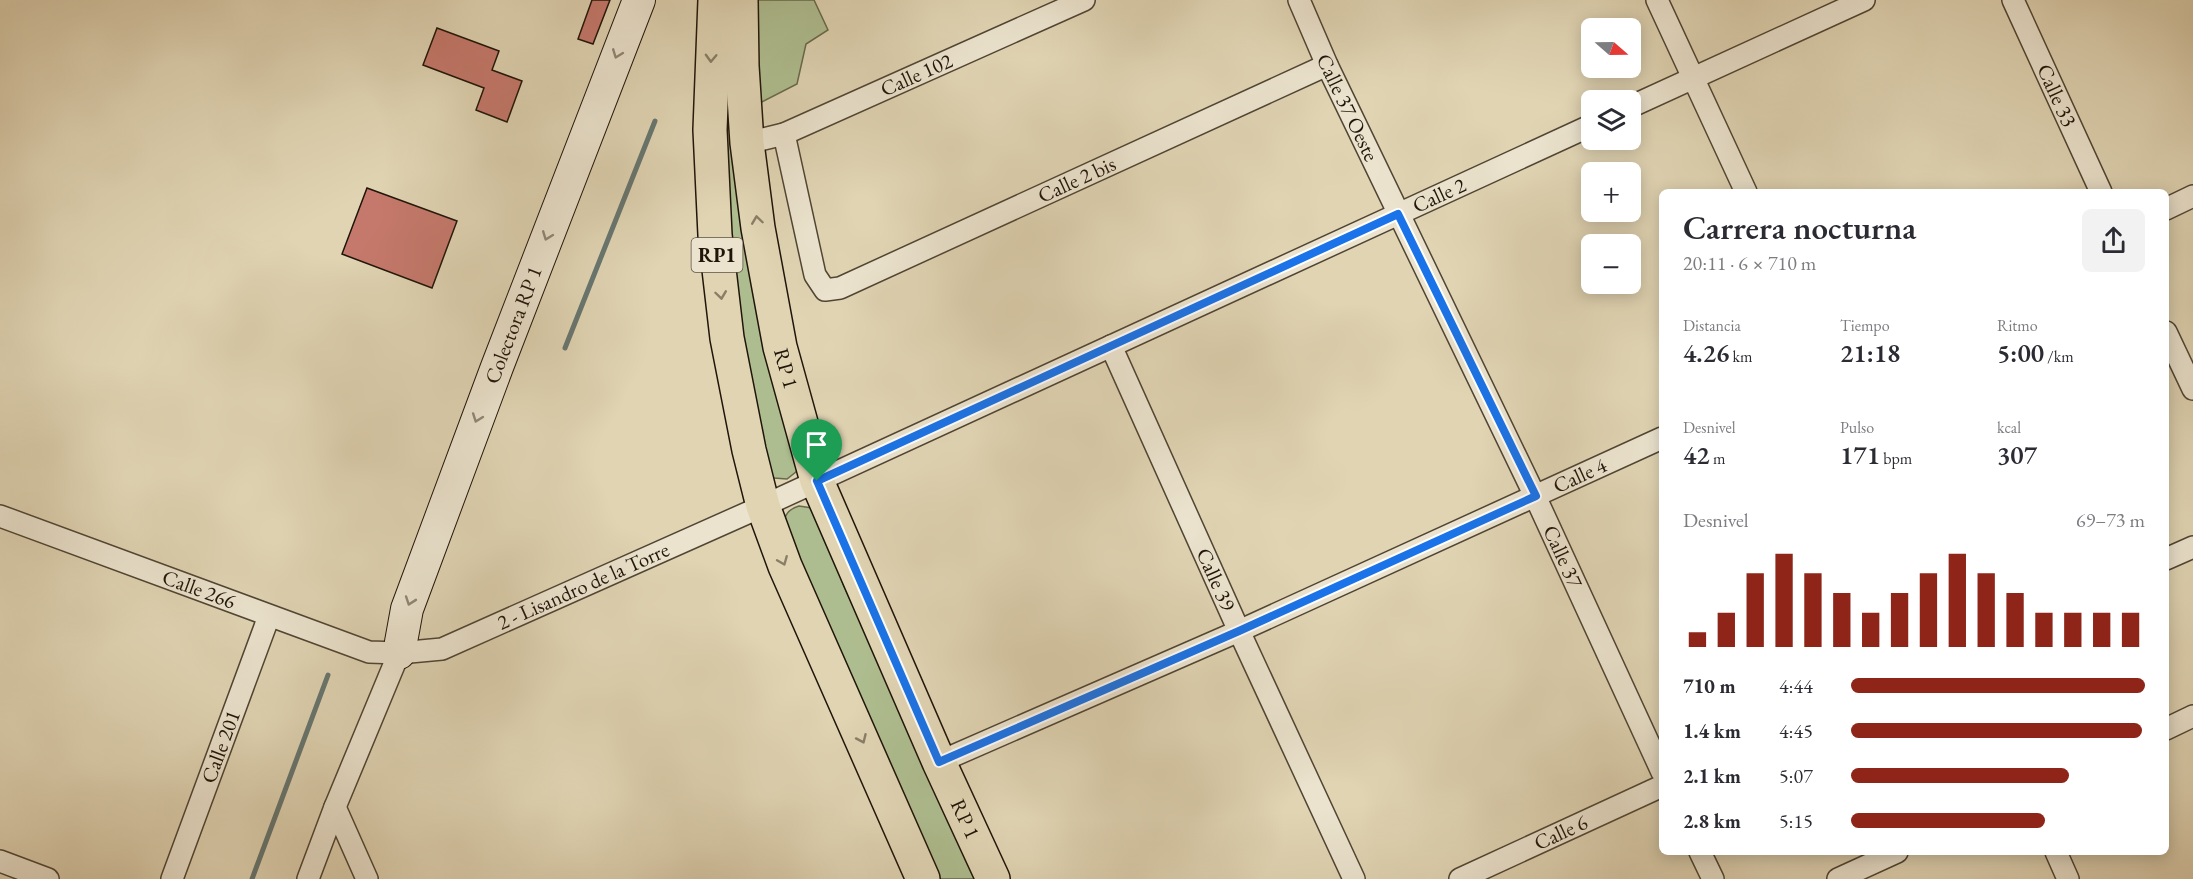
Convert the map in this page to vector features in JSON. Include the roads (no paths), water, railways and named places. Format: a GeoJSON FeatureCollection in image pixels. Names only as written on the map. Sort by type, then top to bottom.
{"type":"FeatureCollection","features":[{"type":"Feature","properties":{"kind":"main road","name":"Colectora RP 1"},"geometry":{"type":"LineString","coordinates":[[399,653],[406,609],[639,0]]}},
{"type":"Feature","properties":{"kind":"main road","name":"RP1"},"geometry":{"type":"LineString","coordinates":[[714,0],[710,129],[715,235],[735,384],[763,506],[785,566],[923,879]]}},
{"type":"Feature","properties":{"kind":"main road","name":"RP 1"},"geometry":{"type":"LineString","coordinates":[[741,0],[741,66],[747,143],[758,228],[780,347],[817,481],[939,762],[993,879]]}},
{"type":"Feature","properties":{"kind":"street","name":"Calle 102"},"geometry":{"type":"LineString","coordinates":[[747,143],[784,134],[1084,0]]}},
{"type":"Feature","properties":{"kind":"street","name":"Calle 37 Oeste"},"geometry":{"type":"LineString","coordinates":[[1299,0],[1327,65],[1398,214]]}},
{"type":"Feature","properties":{"kind":"street"},"geometry":{"type":"LineString","coordinates":[[1657,0],[1745,189]]}},
{"type":"Feature","properties":{"kind":"street"},"geometry":{"type":"LineString","coordinates":[[1641,102],[1864,0]]}},
{"type":"Feature","properties":{"kind":"street","name":"Calle 33"},"geometry":{"type":"LineString","coordinates":[[2013,0],[2100,189]]}},
{"type":"Feature","properties":{"kind":"street","name":"Calle 2 bis"},"geometry":{"type":"LineString","coordinates":[[784,134],[814,275],[825,290],[840,288],[1327,65]]}},
{"type":"Feature","properties":{"kind":"street","name":"Calle 2"},"geometry":{"type":"LineString","coordinates":[[763,506],[1581,130]]}},
{"type":"Feature","properties":{"kind":"street"},"geometry":{"type":"LineString","coordinates":[[2169,208],[2193,196]]}},
{"type":"Feature","properties":{"kind":"street","name":"Calle 37"},"geometry":{"type":"LineString","coordinates":[[1398,214],[1536,496],[1659,765]]}},
{"type":"Feature","properties":{"kind":"street"},"geometry":{"type":"LineString","coordinates":[[2169,338],[2193,389]]}},
{"type":"Feature","properties":{"kind":"street","name":"Calle 39"},"geometry":{"type":"LineString","coordinates":[[1111,346],[1354,879]]}},
{"type":"Feature","properties":{"kind":"street","name":"Calle 4"},"geometry":{"type":"LineString","coordinates":[[939,762],[1239,631],[1659,439]]}},
{"type":"Feature","properties":{"kind":"street","name":"2 - Lisandro de la Torre"},"geometry":{"type":"LineString","coordinates":[[399,653],[442,649],[763,506]]}},
{"type":"Feature","properties":{"kind":"street","name":"Calle 266"},"geometry":{"type":"LineString","coordinates":[[0,516],[369,652],[399,653]]}},
{"type":"Feature","properties":{"kind":"street"},"geometry":{"type":"LineString","coordinates":[[2169,558],[2193,547]]}},
{"type":"Feature","properties":{"kind":"street","name":"Calle 201"},"geometry":{"type":"LineString","coordinates":[[172,879],[269,616]]}},
{"type":"Feature","properties":{"kind":"street"},"geometry":{"type":"LineString","coordinates":[[308,879],[335,807],[399,653]]}},
{"type":"Feature","properties":{"kind":"street"},"geometry":{"type":"LineString","coordinates":[[2169,728],[2193,716]]}},
{"type":"Feature","properties":{"kind":"street","name":"Calle 6"},"geometry":{"type":"LineString","coordinates":[[1460,879],[1659,787]]}},
{"type":"Feature","properties":{"kind":"street"},"geometry":{"type":"LineString","coordinates":[[335,807],[367,879]]}},
{"type":"Feature","properties":{"kind":"street"},"geometry":{"type":"LineString","coordinates":[[1701,855],[1713,879]]}},
{"type":"Feature","properties":{"kind":"street"},"geometry":{"type":"LineString","coordinates":[[1838,879],[1890,855]]}},
{"type":"Feature","properties":{"kind":"street"},"geometry":{"type":"LineString","coordinates":[[2057,855],[2068,879]]}},
{"type":"Feature","properties":{"kind":"street"},"geometry":{"type":"LineString","coordinates":[[0,861],[48,879]]}},
{"type":"Feature","properties":{"kind":"waterway"},"geometry":{"type":"LineString","coordinates":[[565,348],[655,121]]}},
{"type":"Feature","properties":{"kind":"waterway"},"geometry":{"type":"LineString","coordinates":[[252,879],[328,675]]}}]}
